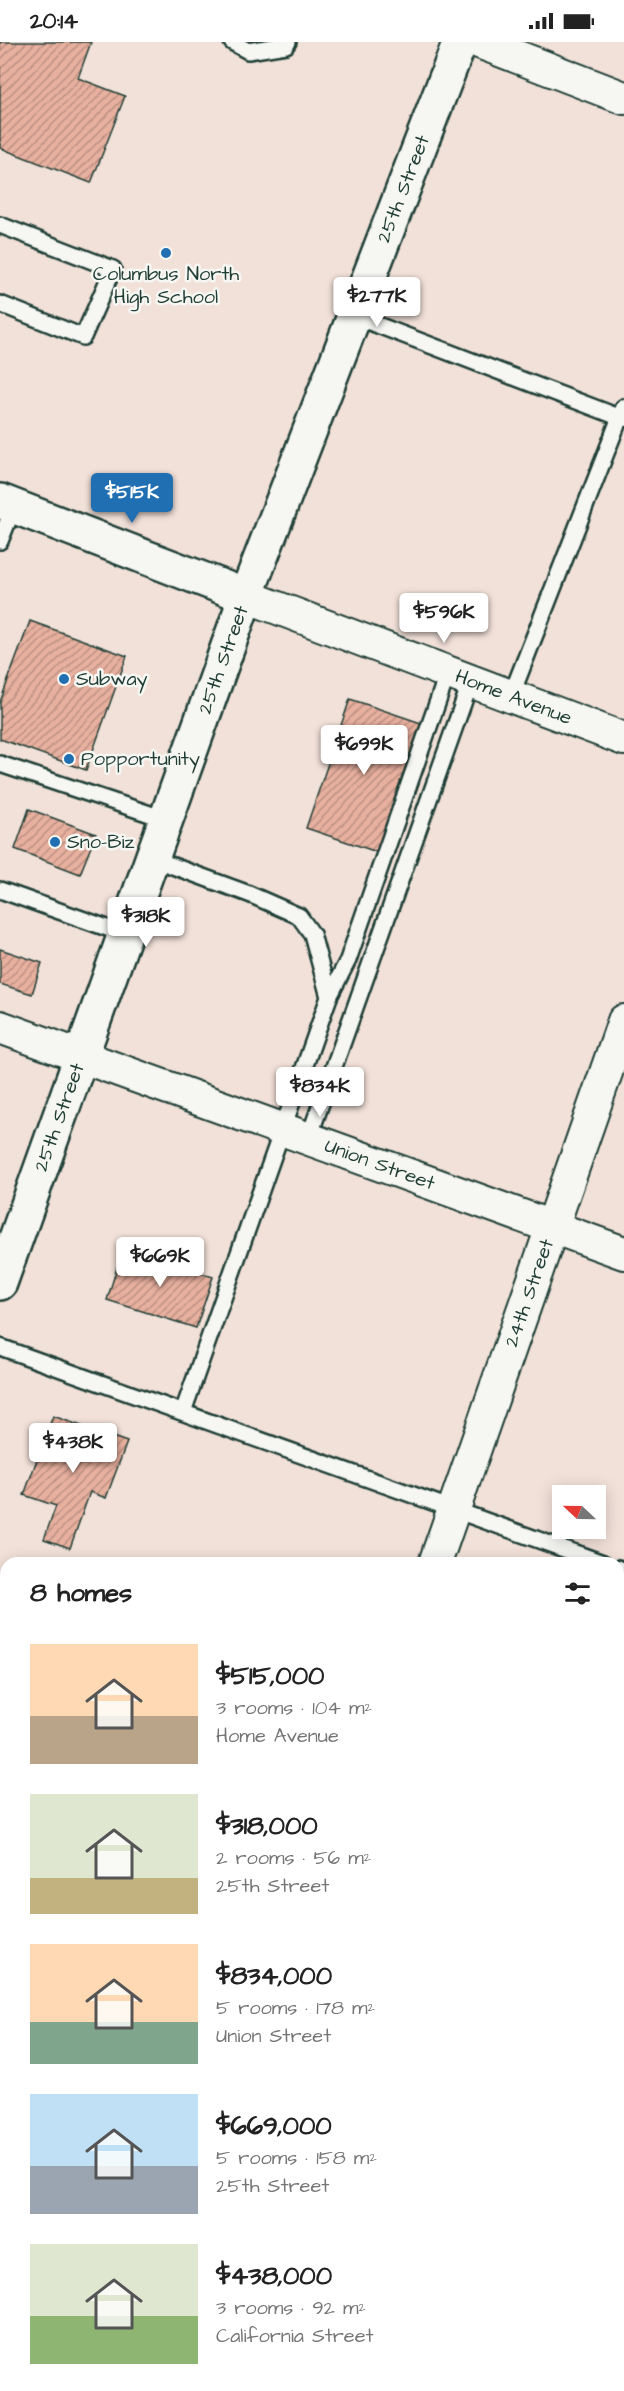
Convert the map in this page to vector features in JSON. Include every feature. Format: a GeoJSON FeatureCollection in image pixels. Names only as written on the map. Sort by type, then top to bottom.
{"type":"FeatureCollection","features":[{"type":"Feature","properties":{"kind":"main road","name":"25th Street"},"geometry":{"type":"LineString","coordinates":[[0,1283],[79,1057],[246,596],[460,42]]}},
{"type":"Feature","properties":{"kind":"main road","name":"Home Avenue"},"geometry":{"type":"LineString","coordinates":[[7,503],[246,596]]}},
{"type":"Feature","properties":{"kind":"street"},"geometry":{"type":"LineString","coordinates":[[479,42],[624,98]]}},
{"type":"Feature","properties":{"kind":"street","name":"Home Avenue"},"geometry":{"type":"LineString","coordinates":[[246,596],[624,739]]}},
{"type":"Feature","properties":{"kind":"street","name":"24th Street"},"geometry":{"type":"LineString","coordinates":[[437,1557],[624,1021]]}},
{"type":"Feature","properties":{"kind":"street","name":"Union Street"},"geometry":{"type":"LineString","coordinates":[[0,1028],[624,1253]]}},
{"type":"Feature","properties":{"kind":"lane"},"geometry":{"type":"LineString","coordinates":[[232,42],[248,51],[286,45],[288,42]]}},
{"type":"Feature","properties":{"kind":"lane"},"geometry":{"type":"LineString","coordinates":[[0,225],[113,269],[83,337],[0,304]]}},
{"type":"Feature","properties":{"kind":"lane"},"geometry":{"type":"LineString","coordinates":[[354,316],[623,414],[511,696]]}},
{"type":"Feature","properties":{"kind":"lane"},"geometry":{"type":"LineString","coordinates":[[0,542],[7,503]]}},
{"type":"Feature","properties":{"kind":"lane"},"geometry":{"type":"LineString","coordinates":[[295,1135],[329,997],[348,960],[460,676]]}},
{"type":"Feature","properties":{"kind":"lane"},"geometry":{"type":"LineString","coordinates":[[183,1412],[295,1135],[460,676]]}},
{"type":"Feature","properties":{"kind":"lane"},"geometry":{"type":"LineString","coordinates":[[0,764],[165,819]]}},
{"type":"Feature","properties":{"kind":"lane"},"geometry":{"type":"LineString","coordinates":[[151,858],[249,894],[299,916],[312,934],[329,997]]}},
{"type":"Feature","properties":{"kind":"lane"},"geometry":{"type":"LineString","coordinates":[[0,890],[124,934]]}},
{"type":"Feature","properties":{"kind":"lane"},"geometry":{"type":"LineString","coordinates":[[0,1347],[586,1557]]}},
{"type":"Feature","properties":{"kind":"building"},"geometry":{"type":"Polygon","coordinates":[[[0,42],[91,42],[78,78],[125,96],[91,183],[0,148],[0,42]]]}},
{"type":"Feature","properties":{"kind":"building","name":"Subway"},"geometry":{"type":"Polygon","coordinates":[[[30,621],[127,656],[86,770],[0,739],[0,702],[30,621]]]}},
{"type":"Feature","properties":{"kind":"building"},"geometry":{"type":"Polygon","coordinates":[[[350,699],[421,723],[377,852],[306,828],[350,699]]]}},
{"type":"Feature","properties":{"kind":"building","name":"Sno-Biz"},"geometry":{"type":"Polygon","coordinates":[[[29,809],[96,834],[80,874],[15,849],[29,809]]]}},
{"type":"Feature","properties":{"kind":"building"},"geometry":{"type":"Polygon","coordinates":[[[0,949],[42,963],[32,994],[0,984],[0,949]]]}},
{"type":"Feature","properties":{"kind":"building"},"geometry":{"type":"Polygon","coordinates":[[[123,1248],[213,1277],[196,1328],[107,1300],[123,1248]]]}},
{"type":"Feature","properties":{"kind":"building"},"geometry":{"type":"Polygon","coordinates":[[[53,1416],[127,1442],[106,1498],[90,1492],[70,1548],[44,1539],[56,1506],[24,1495],[53,1416]]]}},
{"type":"Feature","properties":{"kind":"place","name":"Columbus North High School"},"geometry":{"type":"Point","coordinates":[166,253]}},
{"type":"Feature","properties":{"kind":"place","name":"Subway"},"geometry":{"type":"Point","coordinates":[64,679]}},
{"type":"Feature","properties":{"kind":"place","name":"Popportunity"},"geometry":{"type":"Point","coordinates":[69,759]}},
{"type":"Feature","properties":{"kind":"place","name":"Sno-Biz"},"geometry":{"type":"Point","coordinates":[55,842]}}]}
